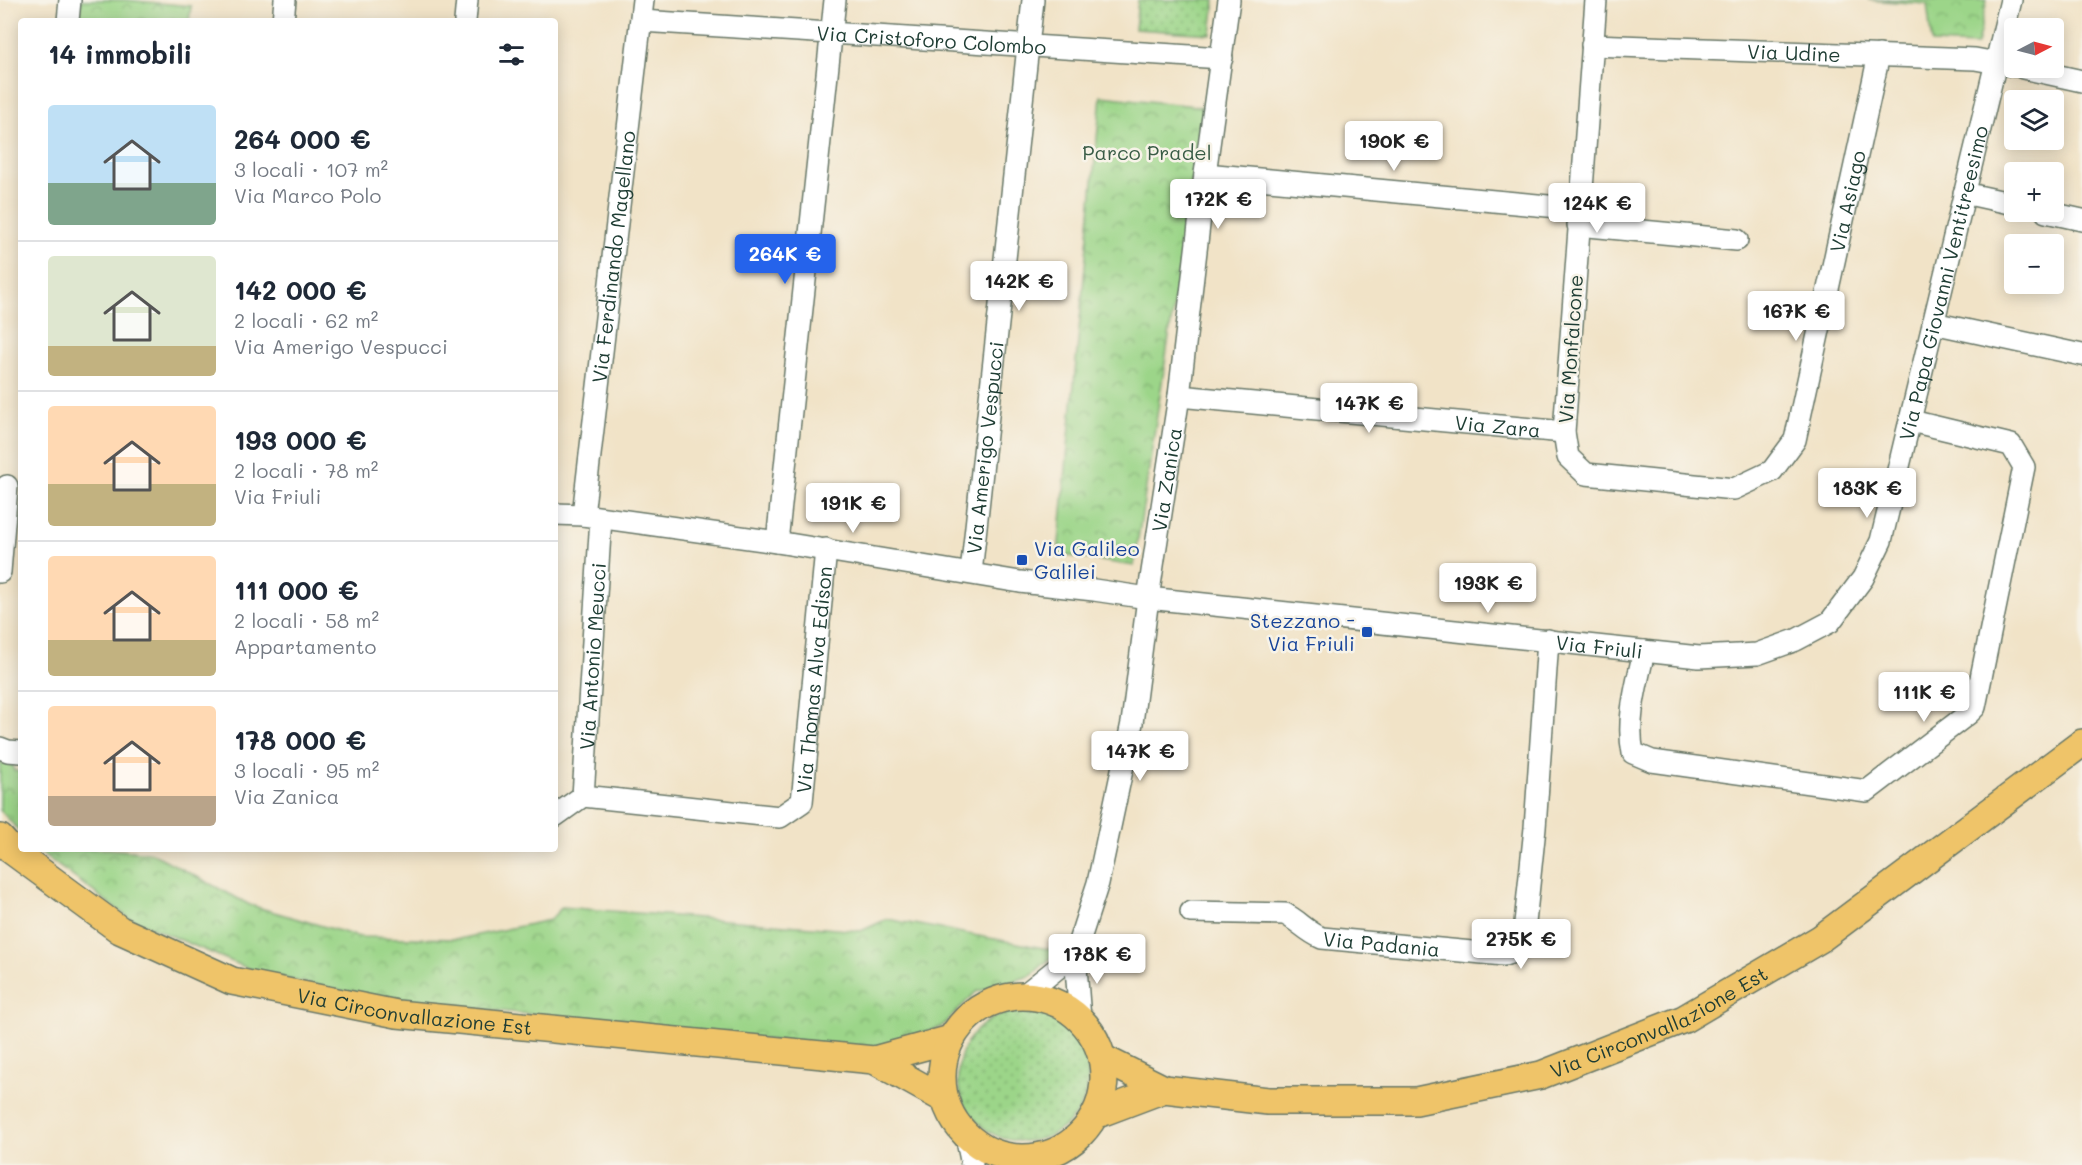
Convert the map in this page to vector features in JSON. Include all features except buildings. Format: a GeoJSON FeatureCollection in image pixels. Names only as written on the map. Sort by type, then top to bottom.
{"type":"FeatureCollection","features":[{"type":"Feature","properties":{"kind":"main road","name":"Via Circonvallazione Est"},"geometry":{"type":"LineString","coordinates":[[1102,1058],[1164,1089],[1268,1101],[1416,1101],[1541,1076],[1684,1019],[1820,939],[2082,743]]}},
{"type":"Feature","properties":{"kind":"main road","name":"Via Circonvallazione Est"},"geometry":{"type":"LineString","coordinates":[[0,838],[11,850],[120,930],[232,981],[397,1014],[874,1060],[951,1039]]}},
{"type":"Feature","properties":{"kind":"main road"},"geometry":{"type":"LineString","coordinates":[[1024,995],[1054,1002],[1080,1019],[1094,1037],[1102,1058],[1104,1087],[1095,1115],[1078,1137],[1056,1152],[1024,1162],[995,1154],[966,1136],[953,1119],[944,1099],[942,1069],[951,1039],[963,1021],[981,1007],[1002,998],[1024,995]]}},
{"type":"Feature","properties":{"kind":"main road","name":"Via Circonvallazione Est"},"geometry":{"type":"LineString","coordinates":[[874,1060],[944,1099]]}},
{"type":"Feature","properties":{"kind":"main road","name":"Via Circonvallazione Est"},"geometry":{"type":"LineString","coordinates":[[1095,1115],[1164,1089]]}},
{"type":"Feature","properties":{"kind":"street"},"geometry":{"type":"LineString","coordinates":[[68,18],[70,0]]}},
{"type":"Feature","properties":{"kind":"street"},"geometry":{"type":"LineString","coordinates":[[283,18],[285,0]]}},
{"type":"Feature","properties":{"kind":"street"},"geometry":{"type":"LineString","coordinates":[[465,18],[467,0]]}},
{"type":"Feature","properties":{"kind":"street"},"geometry":{"type":"LineString","coordinates":[[777,542],[835,0]]}},
{"type":"Feature","properties":{"kind":"street","name":"Via Amerigo Vespucci"},"geometry":{"type":"LineString","coordinates":[[971,573],[1033,0]]}},
{"type":"Feature","properties":{"kind":"street","name":"Via Zanica"},"geometry":{"type":"LineString","coordinates":[[1080,1019],[1075,954],[1098,883],[1132,723],[1148,598],[1179,396],[1205,174],[1229,0]]}},
{"type":"Feature","properties":{"kind":"street","name":"Via Monfalcone"},"geometry":{"type":"LineString","coordinates":[[1586,474],[1568,457],[1564,432],[1596,0]]}},
{"type":"Feature","properties":{"kind":"street","name":"Via Papa Giovanni Ventitreesimo"},"geometry":{"type":"LineString","coordinates":[[2010,18],[2011,0]]}},
{"type":"Feature","properties":{"kind":"street","name":"Via Cristoforo Colombo"},"geometry":{"type":"LineString","coordinates":[[642,10],[831,33],[1222,58]]}},
{"type":"Feature","properties":{"kind":"street","name":"Via Ferdinando Magellano"},"geometry":{"type":"LineString","coordinates":[[592,517],[642,10]]}},
{"type":"Feature","properties":{"kind":"street","name":"Via Udine"},"geometry":{"type":"LineString","coordinates":[[1592,45],[1975,59],[2004,64]]}},
{"type":"Feature","properties":{"kind":"street","name":"Via Asiago"},"geometry":{"type":"LineString","coordinates":[[1586,474],[1734,489],[1772,471],[1795,440],[1879,55]]}},
{"type":"Feature","properties":{"kind":"street","name":"Via Papa Giovanni Ventitreesimo"},"geometry":{"type":"LineString","coordinates":[[1830,622],[1863,579],[1881,541],[1964,193],[2004,70]]}},
{"type":"Feature","properties":{"kind":"street"},"geometry":{"type":"LineString","coordinates":[[2064,77],[2082,81]]}},
{"type":"Feature","properties":{"kind":"street"},"geometry":{"type":"LineString","coordinates":[[1205,174],[1579,217],[1737,240]]}},
{"type":"Feature","properties":{"kind":"street"},"geometry":{"type":"LineString","coordinates":[[1964,193],[2004,202]]}},
{"type":"Feature","properties":{"kind":"street"},"geometry":{"type":"LineString","coordinates":[[2064,216],[2082,220]]}},
{"type":"Feature","properties":{"kind":"street"},"geometry":{"type":"LineString","coordinates":[[1933,323],[2082,355]]}},
{"type":"Feature","properties":{"kind":"street","name":"Via Zara"},"geometry":{"type":"LineString","coordinates":[[1179,396],[1564,432]]}},
{"type":"Feature","properties":{"kind":"street"},"geometry":{"type":"LineString","coordinates":[[1644,651],[1630,736],[1633,753],[1652,761],[1867,791],[1968,714],[1975,707],[2024,467],[2011,445],[1911,421]]}},
{"type":"Feature","properties":{"kind":"street"},"geometry":{"type":"LineString","coordinates":[[0,572],[9,486]]}},
{"type":"Feature","properties":{"kind":"street"},"geometry":{"type":"LineString","coordinates":[[558,514],[777,542],[1020,582],[1148,598]]}},
{"type":"Feature","properties":{"kind":"street","name":"Via Antonio Meucci"},"geometry":{"type":"LineString","coordinates":[[584,796],[592,517]]}},
{"type":"Feature","properties":{"kind":"street","name":"Via Thomas Alva Edison"},"geometry":{"type":"LineString","coordinates":[[584,796],[780,817],[802,802],[826,549]]}},
{"type":"Feature","properties":{"kind":"street","name":"Via Friuli"},"geometry":{"type":"LineString","coordinates":[[1148,598],[1699,657],[1757,654],[1796,640],[1830,622]]}},
{"type":"Feature","properties":{"kind":"street","name":"Via Padania"},"geometry":{"type":"LineString","coordinates":[[1191,912],[1285,914],[1298,921],[1308,932],[1322,939],[1503,955],[1517,951],[1523,942],[1532,862],[1548,640]]}},
{"type":"Feature","properties":{"kind":"street"},"geometry":{"type":"LineString","coordinates":[[0,748],[18,752]]}},
{"type":"Feature","properties":{"kind":"street"},"geometry":{"type":"LineString","coordinates":[[558,814],[584,796]]}},
{"type":"Feature","properties":{"kind":"street"},"geometry":{"type":"LineString","coordinates":[[1024,995],[1075,954]]}},
{"type":"Feature","properties":{"kind":"street"},"geometry":{"type":"LineString","coordinates":[[966,1136],[972,1165]]}},
{"type":"Feature","properties":{"kind":"green space"},"geometry":{"type":"Polygon","coordinates":[[[81,0],[125,0],[191,6],[189,18],[79,18],[81,0]]]}},
{"type":"Feature","properties":{"kind":"green space"},"geometry":{"type":"Polygon","coordinates":[[[1138,0],[1215,0],[1211,34],[1135,29],[1138,0]]]}},
{"type":"Feature","properties":{"kind":"green space"},"geometry":{"type":"Polygon","coordinates":[[[1868,0],[1987,0],[1977,45],[1932,43],[1927,4],[1868,0]]]}},
{"type":"Feature","properties":{"kind":"green space","name":"Parco Pradel"},"geometry":{"type":"Polygon","coordinates":[[[1101,96],[1204,107],[1134,566],[1058,554],[1101,96]]]}},
{"type":"Feature","properties":{"kind":"green space"},"geometry":{"type":"Polygon","coordinates":[[[0,763],[13,765],[14,771],[18,772],[18,830],[0,810],[0,763]]]}},
{"type":"Feature","properties":{"kind":"green space"},"geometry":{"type":"Polygon","coordinates":[[[40,852],[152,853],[250,905],[360,937],[459,939],[550,920],[562,907],[861,931],[887,919],[1059,951],[1030,976],[976,992],[941,1027],[872,1051],[370,997],[259,973],[129,918],[40,852]]]}},
{"type":"Feature","properties":{"kind":"green space"},"geometry":{"type":"Polygon","coordinates":[[[1023,1011],[1048,1016],[1069,1030],[1083,1051],[1088,1076],[1083,1101],[1069,1122],[1048,1136],[1023,1141],[998,1136],[977,1122],[963,1101],[958,1076],[963,1051],[977,1030],[998,1016],[1023,1011]]]}},
{"type":"Feature","properties":{"kind":"place","name":"Via Galileo Galilei"},"geometry":{"type":"Point","coordinates":[1022,560]}},
{"type":"Feature","properties":{"kind":"place","name":"Stezzano - Via Friuli"},"geometry":{"type":"Point","coordinates":[1367,632]}}]}
